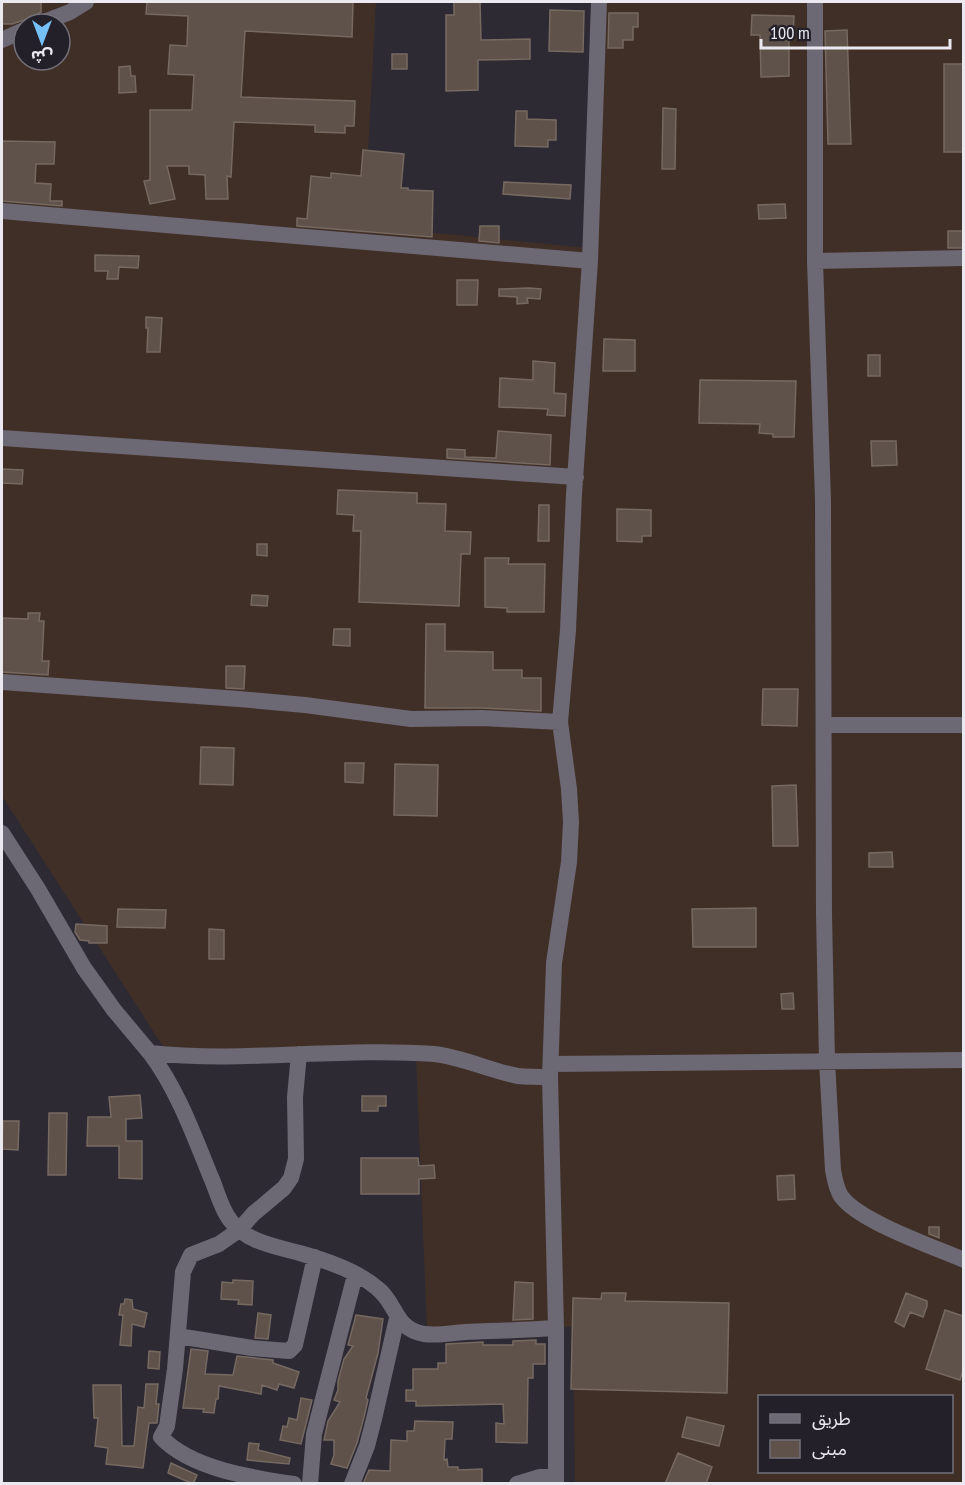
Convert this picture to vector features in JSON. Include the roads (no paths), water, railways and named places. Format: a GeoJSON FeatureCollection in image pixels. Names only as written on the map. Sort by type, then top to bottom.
{"type":"FeatureCollection","features":[{"type":"Feature","properties":{"kind":"street"},"geometry":{"type":"LineString","coordinates":[[70,12],[86,2]]}},
{"type":"Feature","properties":{"kind":"street"},"geometry":{"type":"LineString","coordinates":[[516,1484],[540,1478],[556,1480],[556,1328],[551,1070],[554,963],[570,862],[571,822],[560,722],[568,630],[590,261],[599,2]]}},
{"type":"Feature","properties":{"kind":"street"},"geometry":{"type":"LineString","coordinates":[[815,2],[814,261],[823,500],[824,914],[827,1061],[833,1170],[836,1186],[842,1198],[857,1212],[963,1260]]}},
{"type":"Feature","properties":{"kind":"street"},"geometry":{"type":"LineString","coordinates":[[2,211],[590,261]]}},
{"type":"Feature","properties":{"kind":"street"},"geometry":{"type":"LineString","coordinates":[[814,261],[963,258]]}},
{"type":"Feature","properties":{"kind":"street"},"geometry":{"type":"LineString","coordinates":[[2,438],[576,477]]}},
{"type":"Feature","properties":{"kind":"street"},"geometry":{"type":"LineString","coordinates":[[2,681],[305,705],[411,719],[482,718],[560,722]]}},
{"type":"Feature","properties":{"kind":"street"},"geometry":{"type":"LineString","coordinates":[[825,725],[963,725]]}},
{"type":"Feature","properties":{"kind":"street"},"geometry":{"type":"LineString","coordinates":[[2,833],[84,968],[114,1010],[150,1053],[172,1086],[219,1199],[230,1220],[239,1230],[280,1248],[315,1257],[346,1269],[376,1286],[385,1294],[402,1324],[423,1334],[556,1328]]}},
{"type":"Feature","properties":{"kind":"street"},"geometry":{"type":"LineString","coordinates":[[150,1053],[206,1056],[367,1052],[435,1054],[459,1058],[518,1076],[551,1070],[827,1061],[963,1060]]}},
{"type":"Feature","properties":{"kind":"street"},"geometry":{"type":"LineString","coordinates":[[294,1484],[241,1476],[176,1452],[161,1437],[167,1426],[183,1272],[188,1258],[194,1252],[219,1244],[239,1230],[284,1188],[295,1168],[298,1054]]}},
{"type":"Feature","properties":{"kind":"street"},"geometry":{"type":"LineString","coordinates":[[178,1336],[252,1348],[289,1351],[296,1345],[315,1257]]}},
{"type":"Feature","properties":{"kind":"street"},"geometry":{"type":"LineString","coordinates":[[310,1484],[314,1434],[355,1275]]}},
{"type":"Feature","properties":{"kind":"street"},"geometry":{"type":"LineString","coordinates":[[352,1484],[372,1428],[397,1318]]}}]}
